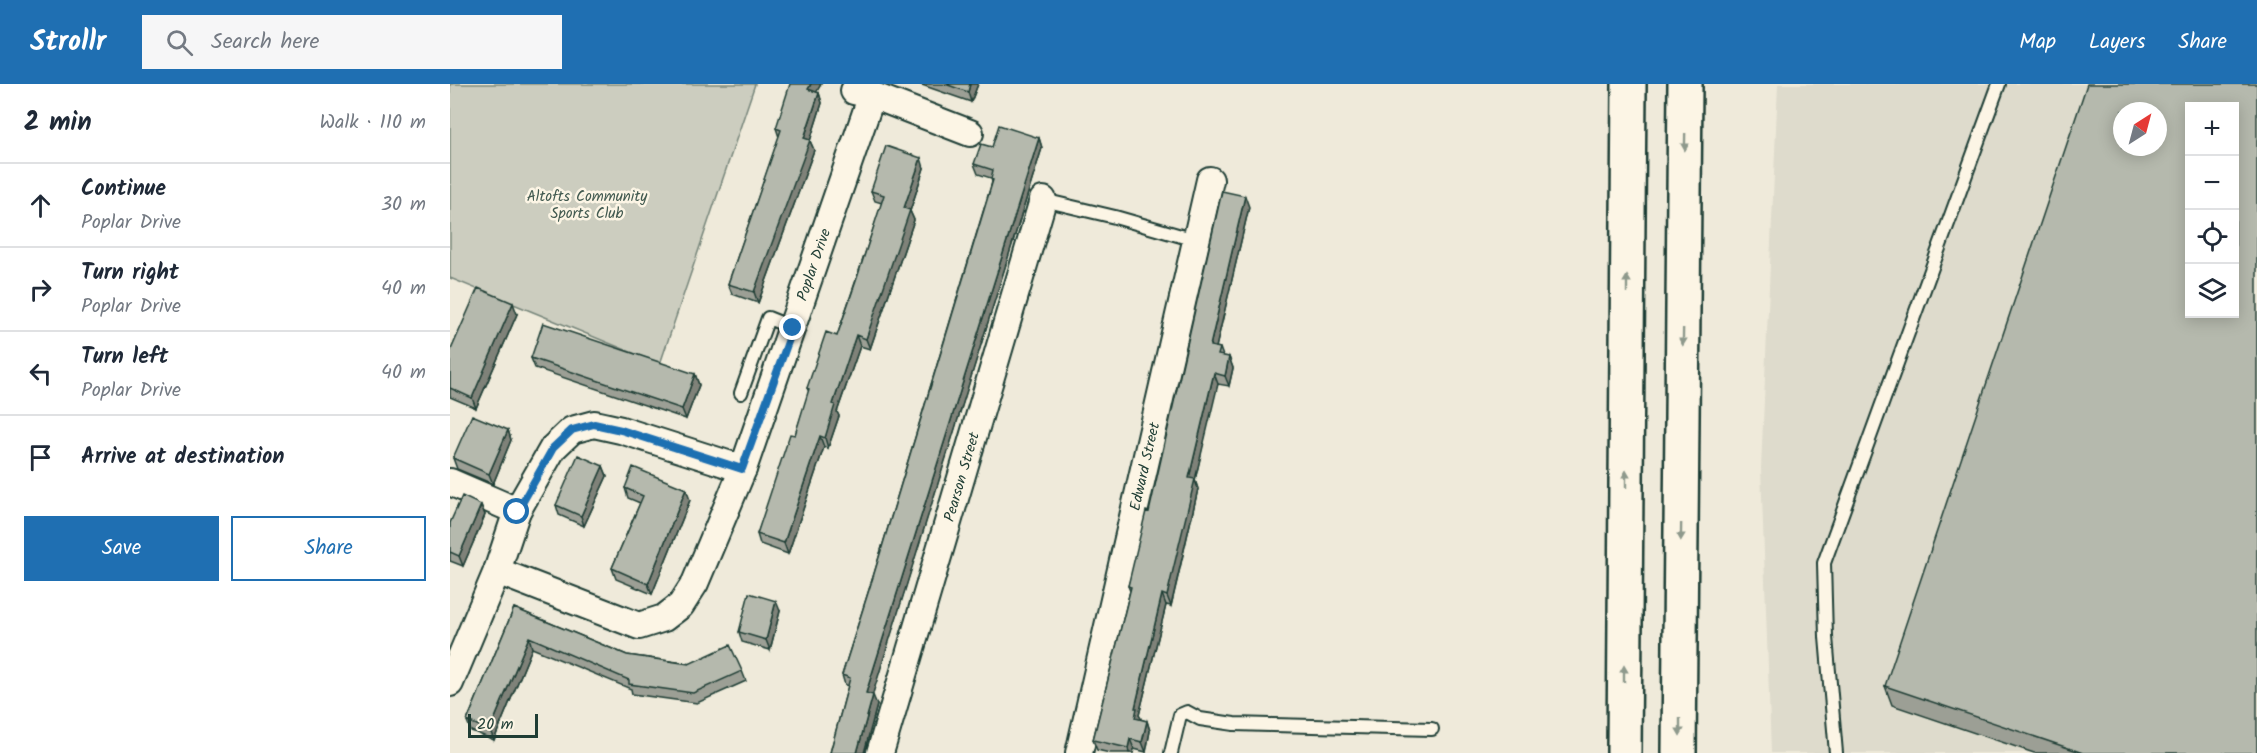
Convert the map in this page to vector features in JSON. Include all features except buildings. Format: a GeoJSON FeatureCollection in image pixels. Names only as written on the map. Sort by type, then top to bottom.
{"type":"FeatureCollection","features":[{"type":"Feature","properties":{"kind":"highway"},"geometry":{"type":"LineString","coordinates":[[1624,753],[1629,84]]}},
{"type":"Feature","properties":{"kind":"highway"},"geometry":{"type":"LineString","coordinates":[[1679,753],[1685,84]]}},
{"type":"Feature","properties":{"kind":"street","name":"Poplar Drive"},"geometry":{"type":"LineString","coordinates":[[497,571],[639,626],[664,618],[681,605],[695,583],[742,469],[793,328],[863,93],[970,133]]}},
{"type":"Feature","properties":{"kind":"street","name":"Edward Street"},"geometry":{"type":"LineString","coordinates":[[1079,753],[1210,180]]}},
{"type":"Feature","properties":{"kind":"street","name":"Pearson Street"},"geometry":{"type":"LineString","coordinates":[[880,753],[1043,200]]}},
{"type":"Feature","properties":{"kind":"street"},"geometry":{"type":"LineString","coordinates":[[450,683],[497,571],[517,512],[553,448],[572,430],[594,424],[621,430],[742,469]]}},
{"type":"Feature","properties":{"kind":"street"},"geometry":{"type":"LineString","coordinates":[[450,482],[517,512]]}},
{"type":"Feature","properties":{"kind":"lane"},"geometry":{"type":"LineString","coordinates":[[1836,753],[1828,659],[1824,563],[1999,84]]}},
{"type":"Feature","properties":{"kind":"lane"},"geometry":{"type":"LineString","coordinates":[[1043,200],[1196,240]]}},
{"type":"Feature","properties":{"kind":"lane"},"geometry":{"type":"LineString","coordinates":[[741,393],[768,318],[793,328]]}},
{"type":"Feature","properties":{"kind":"lane"},"geometry":{"type":"LineString","coordinates":[[1170,753],[1180,715],[1187,712],[1200,719],[1234,724],[1432,729]]}},
{"type":"Feature","properties":{"kind":"shaded area"},"geometry":{"type":"Polygon","coordinates":[[[1778,84],[2257,84],[2257,753],[1771,753],[1761,468],[1778,84]]]}},
{"type":"Feature","properties":{"kind":"green space","name":"Altofts Community Sports Club"},"geometry":{"type":"Polygon","coordinates":[[[450,84],[755,84],[660,364],[450,278],[450,84]]]}},
{"type":"Feature","properties":{"kind":"route"},"geometry":{"type":"LineString","coordinates":[[517,512],[553,448],[572,430],[594,424],[621,430],[742,469],[793,328]]}}]}
